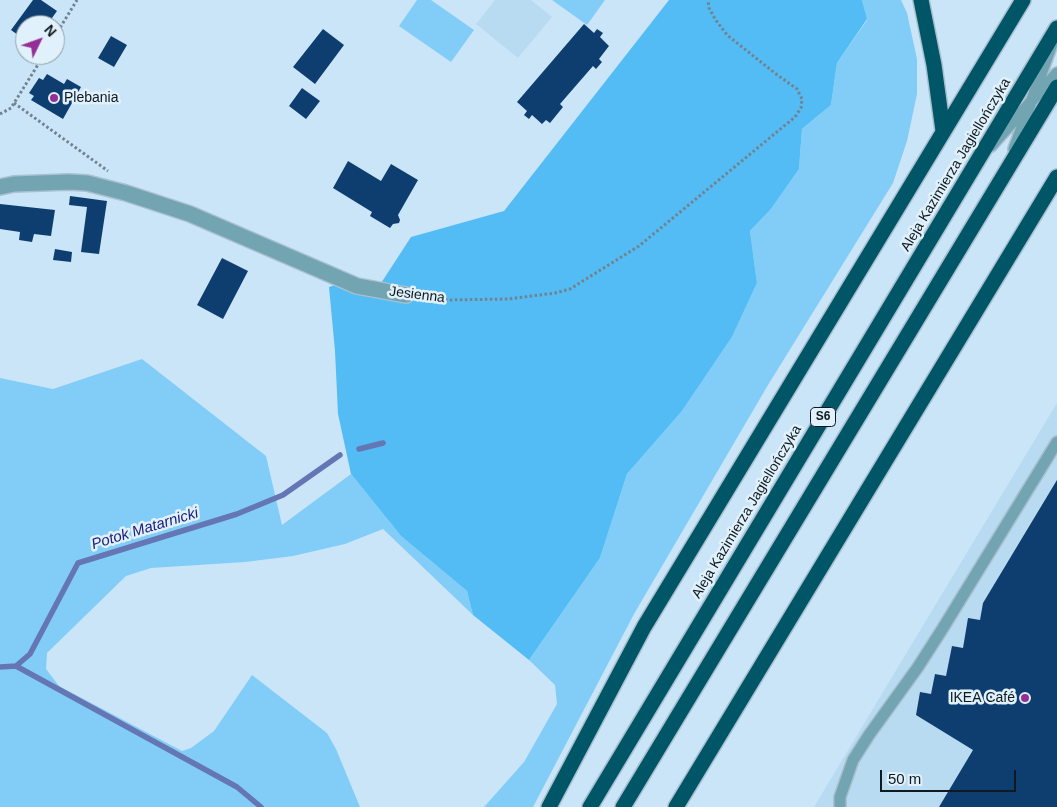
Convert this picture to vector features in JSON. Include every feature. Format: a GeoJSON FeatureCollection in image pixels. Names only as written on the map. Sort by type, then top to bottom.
{"type":"FeatureCollection","features":[{"type":"Feature","properties":{"kind":"highway"},"geometry":{"type":"LineString","coordinates":[[921,0],[934,65],[944,131]]}},
{"type":"Feature","properties":{"kind":"highway"},"geometry":{"type":"LineString","coordinates":[[549,807],[644,626],[1023,0]]}},
{"type":"Feature","properties":{"kind":"highway","name":"Aleja Kazimierza Jagiellończyka"},"geometry":{"type":"LineString","coordinates":[[590,807],[1057,30]]}},
{"type":"Feature","properties":{"kind":"highway","name":"S6"},"geometry":{"type":"LineString","coordinates":[[623,807],[1057,87]]}},
{"type":"Feature","properties":{"kind":"highway"},"geometry":{"type":"LineString","coordinates":[[676,807],[1056,179]]}},
{"type":"Feature","properties":{"kind":"highway"},"geometry":{"type":"LineString","coordinates":[[686,790],[687,807]]}},
{"type":"Feature","properties":{"kind":"street","name":"Jesienna"},"geometry":{"type":"LineString","coordinates":[[0,186],[69,182],[87,183],[126,193],[190,214],[358,286],[406,295]]}},
{"type":"Feature","properties":{"kind":"lane"},"geometry":{"type":"LineString","coordinates":[[1002,178],[1032,102],[1057,30]]}},
{"type":"Feature","properties":{"kind":"lane"},"geometry":{"type":"LineString","coordinates":[[977,162],[1057,73]]}},
{"type":"Feature","properties":{"kind":"lane"},"geometry":{"type":"LineString","coordinates":[[840,807],[840,797],[853,760],[869,734],[918,667],[1057,442]]}},
{"type":"Feature","properties":{"kind":"path"},"geometry":{"type":"LineString","coordinates":[[65,20],[77,0]]}},
{"type":"Feature","properties":{"kind":"path","name":"Jesienna"},"geometry":{"type":"LineString","coordinates":[[406,295],[445,300],[508,299],[555,293],[570,289],[639,246],[795,117],[801,108],[802,99],[797,88],[776,74],[727,35],[709,8],[708,0]]}},
{"type":"Feature","properties":{"kind":"path"},"geometry":{"type":"LineString","coordinates":[[0,114],[11,108],[38,65]]}},
{"type":"Feature","properties":{"kind":"path"},"geometry":{"type":"LineString","coordinates":[[14,103],[109,170],[103,187]]}},
{"type":"Feature","properties":{"kind":"shaded area"},"geometry":{"type":"Polygon","coordinates":[[[417,0],[431,0],[474,30],[451,62],[399,26],[417,0]]]}},
{"type":"Feature","properties":{"kind":"shaded area"},"geometry":{"type":"Polygon","coordinates":[[[495,0],[531,0],[552,17],[518,58],[476,24],[495,0]]]}},
{"type":"Feature","properties":{"kind":"shaded area"},"geometry":{"type":"Polygon","coordinates":[[[552,0],[605,0],[587,25],[552,0]]]}},
{"type":"Feature","properties":{"kind":"shaded area"},"geometry":{"type":"Polygon","coordinates":[[[669,0],[862,0],[867,19],[837,63],[831,105],[802,129],[799,169],[771,209],[750,231],[757,283],[732,337],[682,411],[627,474],[600,558],[529,660],[473,615],[467,591],[401,536],[351,474],[338,414],[329,287],[341,283],[372,297],[411,237],[504,211],[669,0]]]}},
{"type":"Feature","properties":{"kind":"shaded area"},"geometry":{"type":"Polygon","coordinates":[[[862,0],[901,0],[907,13],[917,59],[917,94],[907,141],[893,183],[768,385],[634,614],[533,807],[484,807],[524,762],[557,704],[555,685],[529,660],[600,558],[627,474],[682,411],[732,337],[757,283],[750,231],[771,209],[799,169],[802,129],[831,105],[837,63],[867,20],[862,0]]]}},
{"type":"Feature","properties":{"kind":"shaded area"},"geometry":{"type":"Polygon","coordinates":[[[142,359],[266,456],[282,525],[351,474],[401,536],[467,591],[473,615],[383,529],[345,544],[293,556],[245,562],[151,568],[126,576],[47,653],[46,669],[59,686],[182,751],[191,748],[214,731],[252,675],[327,733],[336,749],[360,807],[0,807],[0,378],[53,389],[142,359]]]}},
{"type":"Feature","properties":{"kind":"shaded area"},"geometry":{"type":"Polygon","coordinates":[[[1057,403],[1057,807],[814,807],[886,687],[1057,403]]]}},
{"type":"Feature","properties":{"kind":"building"},"geometry":{"type":"Polygon","coordinates":[[[33,0],[41,0],[57,11],[54,15],[22,15],[33,0]]]}},
{"type":"Feature","properties":{"kind":"building"},"geometry":{"type":"Polygon","coordinates":[[[584,24],[594,33],[597,29],[603,33],[600,37],[609,46],[599,59],[602,62],[596,69],[593,66],[560,104],[563,107],[550,123],[546,120],[542,124],[532,115],[529,119],[524,115],[527,111],[517,102],[584,24]]]}},
{"type":"Feature","properties":{"kind":"building"},"geometry":{"type":"Polygon","coordinates":[[[15,25],[15,33],[11,30],[15,25]]]}},
{"type":"Feature","properties":{"kind":"building"},"geometry":{"type":"Polygon","coordinates":[[[323,29],[344,45],[315,84],[293,67],[323,29]]]}},
{"type":"Feature","properties":{"kind":"building"},"geometry":{"type":"Polygon","coordinates":[[[111,36],[127,45],[114,67],[98,58],[111,36]]]}},
{"type":"Feature","properties":{"kind":"building","name":"Plebania"},"geometry":{"type":"Polygon","coordinates":[[[47,74],[64,84],[67,79],[81,87],[63,119],[31,100],[34,96],[29,93],[39,78],[43,80],[47,74]]]}},
{"type":"Feature","properties":{"kind":"building"},"geometry":{"type":"Polygon","coordinates":[[[302,88],[320,101],[306,119],[289,106],[302,88]]]}},
{"type":"Feature","properties":{"kind":"building"},"geometry":{"type":"Polygon","coordinates":[[[348,161],[381,181],[391,164],[418,180],[398,215],[399,223],[393,224],[390,228],[370,216],[372,212],[333,188],[348,161]]]}},
{"type":"Feature","properties":{"kind":"building"},"geometry":{"type":"Polygon","coordinates":[[[70,196],[107,201],[99,254],[81,252],[87,207],[69,205],[70,196]]]}},
{"type":"Feature","properties":{"kind":"building"},"geometry":{"type":"Polygon","coordinates":[[[0,204],[55,210],[51,236],[34,234],[32,242],[19,240],[20,232],[0,229],[0,204]]]}},
{"type":"Feature","properties":{"kind":"building"},"geometry":{"type":"Polygon","coordinates":[[[55,249],[72,252],[71,262],[53,260],[55,249]]]}},
{"type":"Feature","properties":{"kind":"building"},"geometry":{"type":"Polygon","coordinates":[[[222,258],[248,271],[223,319],[197,305],[222,258]]]}},
{"type":"Feature","properties":{"kind":"building"},"geometry":{"type":"Polygon","coordinates":[[[1057,480],[1057,807],[939,807],[973,750],[916,715],[920,692],[931,694],[935,674],[946,676],[952,646],[963,648],[968,618],[980,620],[983,603],[1057,480]]]}},
{"type":"Feature","properties":{"kind":"waterway","name":"Potok Matarnicki"},"geometry":{"type":"LineString","coordinates":[[359,449],[383,443]]}},
{"type":"Feature","properties":{"kind":"waterway","name":"Potok Matarnicki"},"geometry":{"type":"LineString","coordinates":[[0,667],[16,666],[30,654],[78,563],[237,514],[283,495],[340,455]]}},
{"type":"Feature","properties":{"kind":"waterway"},"geometry":{"type":"LineString","coordinates":[[16,666],[237,787],[261,807]]}},
{"type":"Feature","properties":{"kind":"place","name":"Plebania"},"geometry":{"type":"Point","coordinates":[54,98]}},
{"type":"Feature","properties":{"kind":"place","name":"IKEA Café"},"geometry":{"type":"Point","coordinates":[1025,698]}}]}
